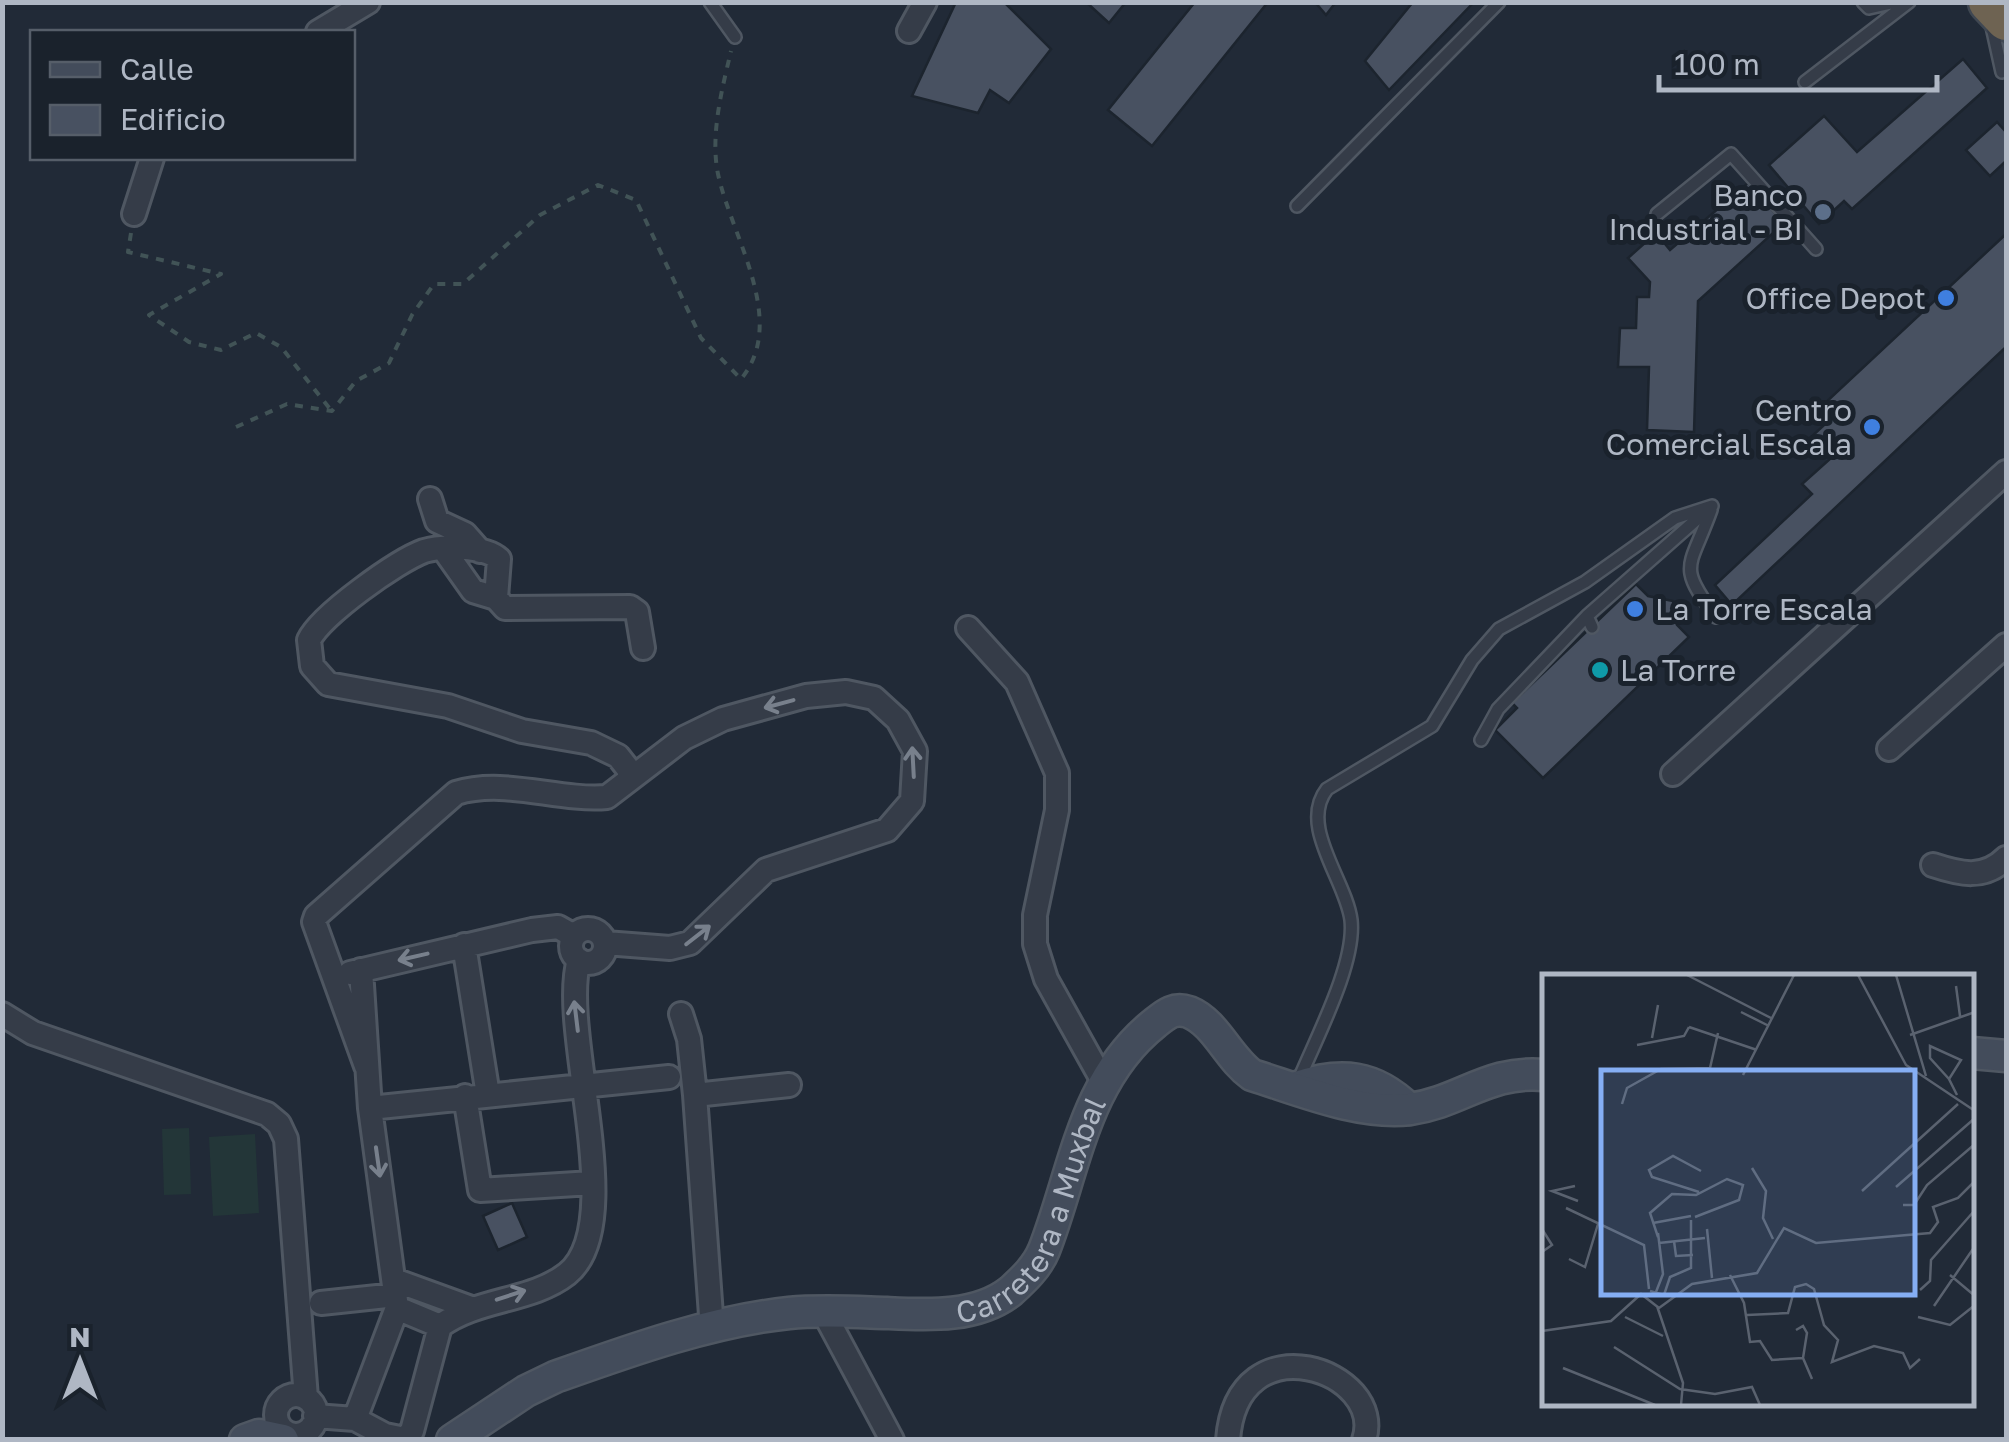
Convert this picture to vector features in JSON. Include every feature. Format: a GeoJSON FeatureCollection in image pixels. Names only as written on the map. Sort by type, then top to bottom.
{"type":"FeatureCollection","features":[{"type":"Feature","properties":{"kind":"highway"},"geometry":{"type":"LineString","coordinates":[[1988,2],[2006,20]]}},
{"type":"Feature","properties":{"kind":"street"},"geometry":{"type":"LineString","coordinates":[[321,30],[368,2]]}},
{"type":"Feature","properties":{"kind":"street"},"geometry":{"type":"LineString","coordinates":[[909,31],[924,2]]}},
{"type":"Feature","properties":{"kind":"street"},"geometry":{"type":"LineString","coordinates":[[134,214],[151,160]]}},
{"type":"Feature","properties":{"kind":"street"},"geometry":{"type":"LineString","coordinates":[[1673,774],[2006,472]]}},
{"type":"Feature","properties":{"kind":"street"},"geometry":{"type":"LineString","coordinates":[[430,499],[437,521],[474,540],[480,551]]}},
{"type":"Feature","properties":{"kind":"street"},"geometry":{"type":"LineString","coordinates":[[444,550],[473,591],[518,611],[630,608],[637,612],[643,648]]}},
{"type":"Feature","properties":{"kind":"street"},"geometry":{"type":"LineString","coordinates":[[496,598],[499,559],[480,551],[420,553],[316,626],[309,640],[309,657],[317,676],[345,689],[448,706],[522,730],[591,744],[618,756],[629,770],[629,779]]}},
{"type":"Feature","properties":{"kind":"street"},"geometry":{"type":"LineString","coordinates":[[968,628],[1017,682],[1057,772],[1057,810],[1035,916],[1034,944],[1046,980],[1104,1083]]}},
{"type":"Feature","properties":{"kind":"street"},"geometry":{"type":"LineString","coordinates":[[1888,749],[2006,645]]}},
{"type":"Feature","properties":{"kind":"street"},"geometry":{"type":"LineString","coordinates":[[366,1066],[314,922],[437,806],[472,788],[606,798],[684,738],[723,719],[830,693],[874,698],[898,720],[915,752],[912,801],[886,830],[766,870],[690,943],[670,948],[605,943],[592,930],[574,936]]}},
{"type":"Feature","properties":{"kind":"street"},"geometry":{"type":"LineString","coordinates":[[1933,865],[1974,874],[1988,872],[2006,858]]}},
{"type":"Feature","properties":{"kind":"street"},"geometry":{"type":"LineString","coordinates":[[335,977],[548,928],[565,929],[574,936]]}},
{"type":"Feature","properties":{"kind":"street"},"geometry":{"type":"LineString","coordinates":[[2,1014],[33,1033],[267,1114],[279,1124],[286,1140],[289,1427],[355,1418],[400,1440],[409,1436],[440,1326],[471,1308],[554,1282],[575,1266],[588,1230],[592,1183],[573,989],[579,960],[571,949],[574,936]]}},
{"type":"Feature","properties":{"kind":"street"},"geometry":{"type":"LineString","coordinates":[[579,960],[597,960],[605,943]]}},
{"type":"Feature","properties":{"kind":"street"},"geometry":{"type":"LineString","coordinates":[[464,945],[480,1190],[592,1183]]}},
{"type":"Feature","properties":{"kind":"street"},"geometry":{"type":"LineString","coordinates":[[355,1418],[396,1294],[370,1108],[361,970]]}},
{"type":"Feature","properties":{"kind":"street","name":"Carretera a Muxbal"},"geometry":{"type":"LineString","coordinates":[[452,1440],[526,1391],[555,1377],[752,1319],[927,1315],[974,1310],[1002,1298],[1026,1278],[1044,1251],[1083,1124],[1104,1083],[1144,1032],[1170,1011],[1192,1014],[1216,1034],[1238,1065],[1283,1084],[1366,1106],[1409,1109],[1508,1074],[1542,1075]]}},
{"type":"Feature","properties":{"kind":"street"},"geometry":{"type":"LineString","coordinates":[[681,1014],[689,1038],[695,1095],[712,1330]]}},
{"type":"Feature","properties":{"kind":"street"},"geometry":{"type":"LineString","coordinates":[[1974,1053],[2006,1056]]}},
{"type":"Feature","properties":{"kind":"street"},"geometry":{"type":"LineString","coordinates":[[370,1108],[669,1077]]}},
{"type":"Feature","properties":{"kind":"street"},"geometry":{"type":"LineString","coordinates":[[695,1095],[789,1086]]}},
{"type":"Feature","properties":{"kind":"street"},"geometry":{"type":"LineString","coordinates":[[396,1294],[440,1326]]}},
{"type":"Feature","properties":{"kind":"street"},"geometry":{"type":"LineString","coordinates":[[321,1303],[396,1294],[471,1308]]}},
{"type":"Feature","properties":{"kind":"street"},"geometry":{"type":"LineString","coordinates":[[829,1320],[892,1440]]}},
{"type":"Feature","properties":{"kind":"street"},"geometry":{"type":"LineString","coordinates":[[1228,1440],[1230,1415],[1242,1388],[1273,1370],[1292,1366],[1331,1376],[1353,1392],[1366,1417],[1364,1440]]}},
{"type":"Feature","properties":{"kind":"lane"},"geometry":{"type":"LineString","coordinates":[[710,2],[735,37]]}},
{"type":"Feature","properties":{"kind":"lane"},"geometry":{"type":"LineString","coordinates":[[1297,206],[1499,2]]}},
{"type":"Feature","properties":{"kind":"lane"},"geometry":{"type":"LineString","coordinates":[[1863,2],[1870,8],[1896,2]]}},
{"type":"Feature","properties":{"kind":"lane"},"geometry":{"type":"LineString","coordinates":[[1805,82],[1909,2]]}},
{"type":"Feature","properties":{"kind":"lane"},"geometry":{"type":"LineString","coordinates":[[1988,2],[2002,72]]}},
{"type":"Feature","properties":{"kind":"lane"},"geometry":{"type":"LineString","coordinates":[[1656,214],[1731,154],[1816,249]]}},
{"type":"Feature","properties":{"kind":"lane"},"geometry":{"type":"LineString","coordinates":[[1712,506],[1689,567],[1688,581],[1716,616]]}},
{"type":"Feature","properties":{"kind":"lane"},"geometry":{"type":"LineString","coordinates":[[1482,740],[1498,709],[1712,506]]}},
{"type":"Feature","properties":{"kind":"lane"},"geometry":{"type":"LineString","coordinates":[[1283,1084],[1350,947],[1345,890],[1317,823],[1320,799],[1327,790],[1432,726],[1472,660],[1499,630],[1585,582],[1675,518],[1712,506]]}},
{"type":"Feature","properties":{"kind":"path"},"geometry":{"type":"LineString","coordinates":[[332,411],[356,381],[389,363],[412,316],[434,284],[463,284],[540,215],[598,185],[636,200],[701,338],[741,379],[755,362],[759,326],[754,291],[717,172],[717,128],[735,37]]}},
{"type":"Feature","properties":{"kind":"path"},"geometry":{"type":"LineString","coordinates":[[134,214],[128,252],[221,274],[149,316],[189,342],[221,350],[256,333],[280,347],[332,411]]}},
{"type":"Feature","properties":{"kind":"path"},"geometry":{"type":"LineString","coordinates":[[236,426],[287,404],[332,411]]}},
{"type":"Feature","properties":{"kind":"shaded area"},"geometry":{"type":"Polygon","coordinates":[[[189,1128],[191,1194],[164,1195],[162,1129],[189,1128]]]}},
{"type":"Feature","properties":{"kind":"shaded area"},"geometry":{"type":"Polygon","coordinates":[[[255,1134],[259,1213],[213,1216],[209,1137],[255,1134]]]}},
{"type":"Feature","properties":{"kind":"building"},"geometry":{"type":"Polygon","coordinates":[[[956,2],[1004,2],[1051,49],[1009,103],[990,90],[978,113],[912,96],[956,2]]]}},
{"type":"Feature","properties":{"kind":"building"},"geometry":{"type":"Polygon","coordinates":[[[1086,2],[1126,2],[1109,23],[1086,2]]]}},
{"type":"Feature","properties":{"kind":"building"},"geometry":{"type":"Polygon","coordinates":[[[1195,2],[1268,2],[1152,146],[1108,110],[1195,2]]]}},
{"type":"Feature","properties":{"kind":"building"},"geometry":{"type":"Polygon","coordinates":[[[1315,2],[1336,2],[1326,15],[1315,2]]]}},
{"type":"Feature","properties":{"kind":"building"},"geometry":{"type":"Polygon","coordinates":[[[1413,2],[1474,2],[1389,90],[1365,61],[1413,2]]]}},
{"type":"Feature","properties":{"kind":"building"},"geometry":{"type":"Polygon","coordinates":[[[1963,59],[1987,88],[1852,209],[1844,201],[1819,224],[1769,165],[1824,116],[1857,152],[1963,59]]]}},
{"type":"Feature","properties":{"kind":"building"},"geometry":{"type":"Polygon","coordinates":[[[1997,122],[2006,132],[2006,161],[1990,176],[1966,150],[1997,122]]]}},
{"type":"Feature","properties":{"kind":"building","name":"Centro Comercial Escala"},"geometry":{"type":"Polygon","coordinates":[[[1748,183],[1784,223],[1698,301],[1694,432],[1647,430],[1649,367],[1618,367],[1620,328],[1636,328],[1637,297],[1649,297],[1650,282],[1628,258],[1656,233],[1670,250],[1748,183]]]}},
{"type":"Feature","properties":{"kind":"building","name":"Centro Comercial Escala"},"geometry":{"type":"Polygon","coordinates":[[[2006,234],[2006,347],[1732,605],[1715,585],[1812,494],[1802,484],[1830,459],[1810,438],[1834,416],[1824,404],[2006,234]]]}},
{"type":"Feature","properties":{"kind":"building","name":"La Torre"},"geometry":{"type":"Polygon","coordinates":[[[1636,584],[1648,596],[1673,601],[1677,625],[1689,637],[1543,778],[1495,730],[1517,708],[1512,703],[1636,584]]]}},
{"type":"Feature","properties":{"kind":"building"},"geometry":{"type":"Polygon","coordinates":[[[512,1203],[527,1237],[498,1250],[483,1216],[512,1203]]]}},
{"type":"Feature","properties":{"kind":"place","name":"Banco Industrial - BI"},"geometry":{"type":"Point","coordinates":[1823,212]}},
{"type":"Feature","properties":{"kind":"place","name":"Office Depot"},"geometry":{"type":"Point","coordinates":[1946,298]}},
{"type":"Feature","properties":{"kind":"place","name":"Centro Comercial Escala"},"geometry":{"type":"Point","coordinates":[1872,427]}},
{"type":"Feature","properties":{"kind":"place","name":"La Torre Escala"},"geometry":{"type":"Point","coordinates":[1635,609]}},
{"type":"Feature","properties":{"kind":"place","name":"La Torre"},"geometry":{"type":"Point","coordinates":[1600,670]}}]}
